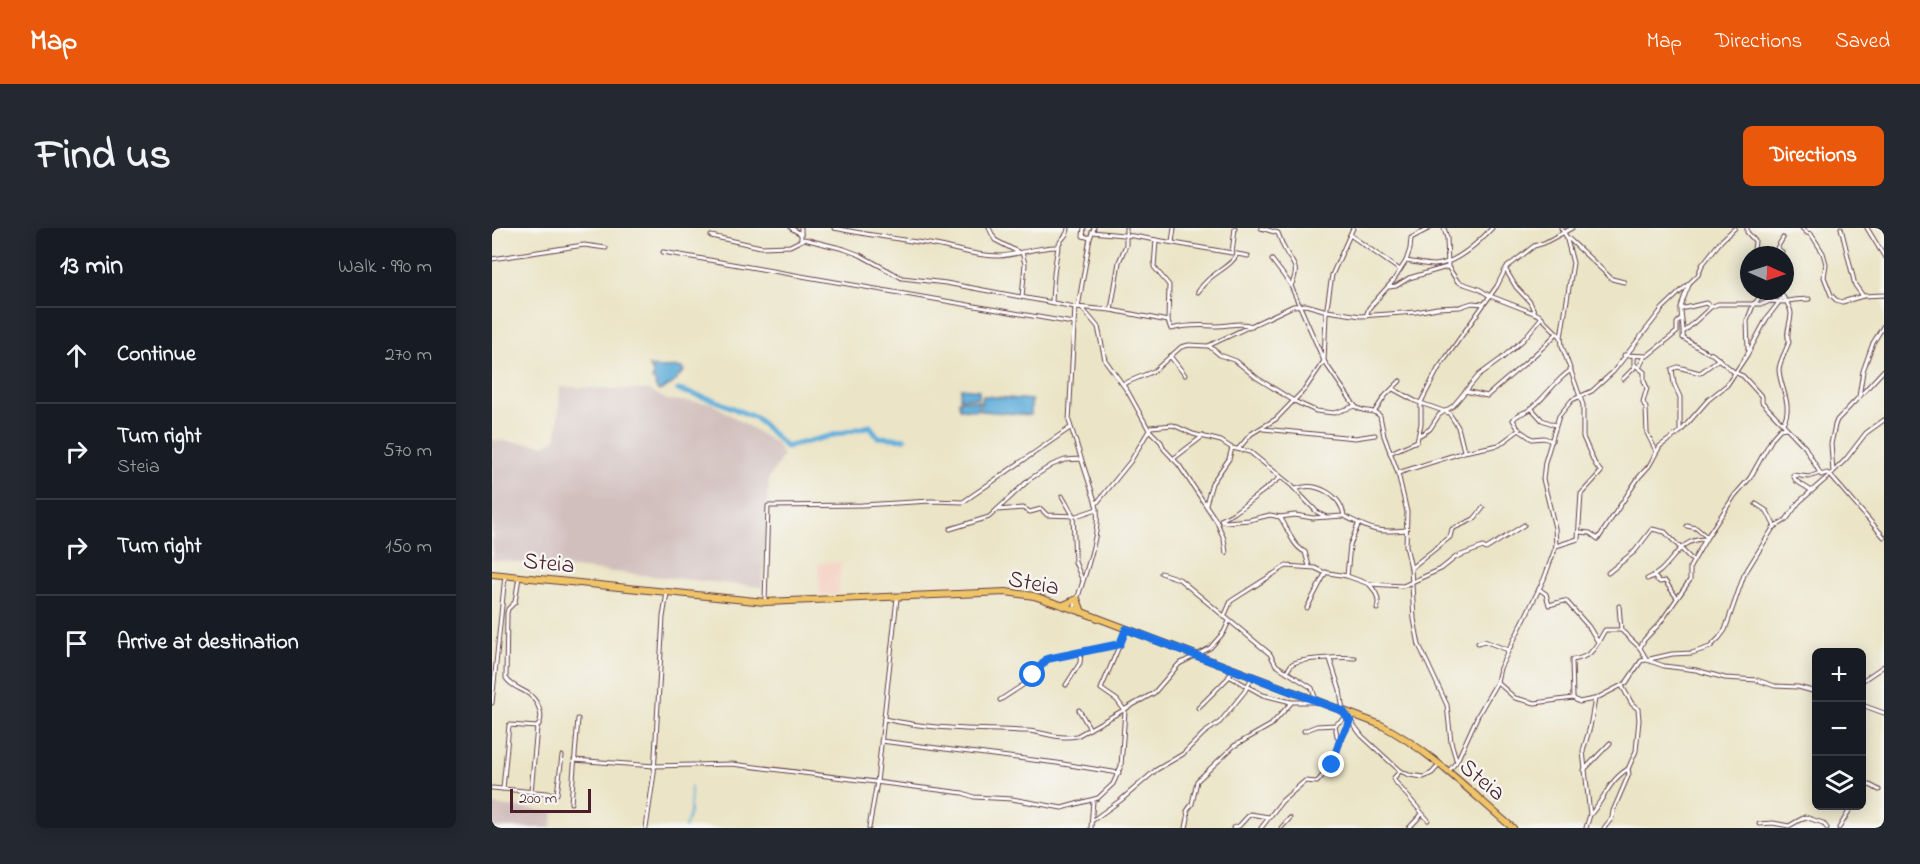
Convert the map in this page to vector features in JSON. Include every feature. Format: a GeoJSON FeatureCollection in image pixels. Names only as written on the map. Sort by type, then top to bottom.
{"type":"FeatureCollection","features":[{"type":"Feature","properties":{"kind":"main road","name":"Steia"},"geometry":{"type":"LineString","coordinates":[[492,574],[765,602],[1006,592],[1034,596],[1064,605],[1317,701],[1348,716],[1381,725],[1402,736],[1513,828]]}},
{"type":"Feature","properties":{"kind":"main road"},"geometry":{"type":"LineString","coordinates":[[1064,605],[1077,599],[1082,612]]}},
{"type":"Feature","properties":{"kind":"street"},"geometry":{"type":"LineString","coordinates":[[791,228],[801,234]]}},
{"type":"Feature","properties":{"kind":"street"},"geometry":{"type":"LineString","coordinates":[[801,228],[801,240]]}},
{"type":"Feature","properties":{"kind":"street"},"geometry":{"type":"LineString","coordinates":[[834,228],[938,245],[964,253],[1000,256],[1043,247],[1059,247]]}},
{"type":"Feature","properties":{"kind":"street"},"geometry":{"type":"LineString","coordinates":[[861,234],[862,228]]}},
{"type":"Feature","properties":{"kind":"street"},"geometry":{"type":"LineString","coordinates":[[989,228],[995,240],[1020,252],[1024,264],[1022,297]]}},
{"type":"Feature","properties":{"kind":"street"},"geometry":{"type":"LineString","coordinates":[[1052,302],[1059,247],[1061,240],[1068,234],[1068,228]]}},
{"type":"Feature","properties":{"kind":"street"},"geometry":{"type":"LineString","coordinates":[[1084,228],[1083,236],[1090,238]]}},
{"type":"Feature","properties":{"kind":"street"},"geometry":{"type":"LineString","coordinates":[[1112,310],[1113,290],[1119,262],[1126,245],[1126,228]]}},
{"type":"Feature","properties":{"kind":"street"},"geometry":{"type":"LineString","coordinates":[[1172,243],[1174,228]]}},
{"type":"Feature","properties":{"kind":"street"},"geometry":{"type":"LineString","coordinates":[[1198,292],[1211,275],[1233,261],[1235,228]]}},
{"type":"Feature","properties":{"kind":"street"},"geometry":{"type":"LineString","coordinates":[[1261,228],[1277,231],[1284,249],[1293,261],[1297,272],[1291,286]]}},
{"type":"Feature","properties":{"kind":"street"},"geometry":{"type":"LineString","coordinates":[[1239,449],[1251,435],[1276,419],[1294,401],[1324,361],[1332,275],[1353,228]]}},
{"type":"Feature","properties":{"kind":"street"},"geometry":{"type":"LineString","coordinates":[[1366,316],[1369,308],[1406,261],[1411,238],[1430,228]]}},
{"type":"Feature","properties":{"kind":"street"},"geometry":{"type":"LineString","coordinates":[[1444,228],[1447,238],[1448,264],[1460,284],[1479,289],[1490,296],[1535,313],[1559,335]]}},
{"type":"Feature","properties":{"kind":"street"},"geometry":{"type":"LineString","coordinates":[[1387,288],[1448,264],[1476,245],[1492,228]]}},
{"type":"Feature","properties":{"kind":"street"},"geometry":{"type":"LineString","coordinates":[[1561,228],[1612,279],[1624,282]]}},
{"type":"Feature","properties":{"kind":"street"},"geometry":{"type":"LineString","coordinates":[[1390,453],[1416,442],[1421,424],[1421,402],[1438,369],[1490,296],[1506,269],[1534,246],[1565,234],[1572,228]]}},
{"type":"Feature","properties":{"kind":"street"},"geometry":{"type":"LineString","coordinates":[[1447,772],[1457,761],[1497,682],[1500,668],[1539,589],[1556,546],[1555,528],[1543,479],[1545,462],[1559,416],[1572,400],[1593,390],[1614,370],[1670,300],[1698,275],[1702,265],[1735,228]]}},
{"type":"Feature","properties":{"kind":"street"},"geometry":{"type":"LineString","coordinates":[[1747,228],[1747,232],[1755,241],[1754,246]]}},
{"type":"Feature","properties":{"kind":"street"},"geometry":{"type":"LineString","coordinates":[[1802,228],[1812,234],[1823,254],[1826,266],[1824,277],[1831,295],[1836,300],[1842,302],[1863,296],[1884,295]]}},
{"type":"Feature","properties":{"kind":"street"},"geometry":{"type":"LineString","coordinates":[[1841,228],[1855,285],[1863,296]]}},
{"type":"Feature","properties":{"kind":"street"},"geometry":{"type":"LineString","coordinates":[[1869,229],[1884,256]]}},
{"type":"Feature","properties":{"kind":"street"},"geometry":{"type":"LineString","coordinates":[[1074,609],[1096,534],[1096,504],[1069,416],[1072,323],[1078,307],[1093,230],[1248,256]]}},
{"type":"Feature","properties":{"kind":"street"},"geometry":{"type":"LineString","coordinates":[[1556,546],[1577,540],[1580,532],[1581,494],[1601,472],[1583,437],[1583,410],[1580,396],[1559,335],[1573,263],[1565,234]]}},
{"type":"Feature","properties":{"kind":"street"},"geometry":{"type":"LineString","coordinates":[[1350,235],[1400,270]]}},
{"type":"Feature","properties":{"kind":"street"},"geometry":{"type":"LineString","coordinates":[[711,236],[761,247],[790,246],[801,240],[819,242],[860,255],[902,278],[946,283],[1168,321]]}},
{"type":"Feature","properties":{"kind":"street"},"geometry":{"type":"LineString","coordinates":[[1778,246],[1783,238]]}},
{"type":"Feature","properties":{"kind":"street"},"geometry":{"type":"LineString","coordinates":[[1156,240],[1154,267],[1169,285],[1168,321],[1171,329],[1195,325],[1252,326]]}},
{"type":"Feature","properties":{"kind":"street"},"geometry":{"type":"LineString","coordinates":[[492,259],[584,245],[606,248]]}},
{"type":"Feature","properties":{"kind":"street"},"geometry":{"type":"LineString","coordinates":[[663,252],[1072,323]]}},
{"type":"Feature","properties":{"kind":"street"},"geometry":{"type":"LineString","coordinates":[[1272,260],[1291,286],[1324,361],[1355,406],[1360,411],[1375,411],[1380,416],[1384,435],[1398,473],[1407,512],[1406,546],[1411,568],[1414,619],[1419,645],[1447,705],[1451,742],[1457,761]]}},
{"type":"Feature","properties":{"kind":"street"},"geometry":{"type":"LineString","coordinates":[[1406,261],[1433,265],[1448,264]]}},
{"type":"Feature","properties":{"kind":"street"},"geometry":{"type":"LineString","coordinates":[[1506,269],[1516,287],[1530,302],[1535,313]]}},
{"type":"Feature","properties":{"kind":"street"},"geometry":{"type":"LineString","coordinates":[[1689,284],[1681,309],[1685,339],[1712,354],[1746,379],[1762,397],[1762,402],[1811,455],[1822,476],[1827,473],[1832,474]]}},
{"type":"Feature","properties":{"kind":"street"},"geometry":{"type":"LineString","coordinates":[[1685,331],[1718,303],[1787,302],[1809,299]]}},
{"type":"Feature","properties":{"kind":"street"},"geometry":{"type":"LineString","coordinates":[[1748,350],[1747,321],[1757,300]]}},
{"type":"Feature","properties":{"kind":"street"},"geometry":{"type":"LineString","coordinates":[[1580,532],[1590,533],[1598,539],[1649,466],[1656,451],[1680,432],[1708,400],[1727,385],[1779,302]]}},
{"type":"Feature","properties":{"kind":"street"},"geometry":{"type":"LineString","coordinates":[[1783,423],[1787,408],[1779,370],[1789,342],[1787,339],[1791,315],[1787,302]]}},
{"type":"Feature","properties":{"kind":"street"},"geometry":{"type":"LineString","coordinates":[[1123,384],[1154,371],[1185,346],[1208,346],[1280,313],[1286,308],[1309,305],[1327,311],[1366,316],[1460,307],[1472,303],[1484,304]]}},
{"type":"Feature","properties":{"kind":"street"},"geometry":{"type":"LineString","coordinates":[[1681,309],[1706,303],[1711,307]]}},
{"type":"Feature","properties":{"kind":"street"},"geometry":{"type":"LineString","coordinates":[[1078,307],[1098,327],[1105,360],[1123,384],[1149,430],[1161,441],[1164,449],[1219,521],[1226,553]]}},
{"type":"Feature","properties":{"kind":"street"},"geometry":{"type":"LineString","coordinates":[[1419,436],[1428,431],[1439,416],[1453,406],[1479,375],[1523,340],[1542,317]]}},
{"type":"Feature","properties":{"kind":"street"},"geometry":{"type":"LineString","coordinates":[[1639,368],[1644,357],[1677,332],[1677,323],[1682,319]]}},
{"type":"Feature","properties":{"kind":"street"},"geometry":{"type":"LineString","coordinates":[[1859,397],[1863,371],[1873,343],[1884,325]]}},
{"type":"Feature","properties":{"kind":"street"},"geometry":{"type":"LineString","coordinates":[[1465,391],[1487,396],[1559,335]]}},
{"type":"Feature","properties":{"kind":"street"},"geometry":{"type":"LineString","coordinates":[[1208,346],[1220,356],[1236,361],[1257,378],[1294,401],[1323,413],[1342,411],[1355,406]]}},
{"type":"Feature","properties":{"kind":"street"},"geometry":{"type":"LineString","coordinates":[[1624,355],[1644,357]]}},
{"type":"Feature","properties":{"kind":"street"},"geometry":{"type":"LineString","coordinates":[[1170,356],[1185,375]]}},
{"type":"Feature","properties":{"kind":"street"},"geometry":{"type":"LineString","coordinates":[[1634,357],[1635,365],[1644,372],[1647,388],[1643,402],[1646,408],[1647,433],[1656,451]]}},
{"type":"Feature","properties":{"kind":"street"},"geometry":{"type":"LineString","coordinates":[[1680,432],[1680,399],[1674,384],[1672,369],[1678,367],[1700,373],[1719,359]]}},
{"type":"Feature","properties":{"kind":"street"},"geometry":{"type":"LineString","coordinates":[[1623,379],[1635,365]]}},
{"type":"Feature","properties":{"kind":"street"},"geometry":{"type":"LineString","coordinates":[[1552,441],[1544,438],[1532,439],[1519,430],[1513,420],[1518,414],[1531,408],[1561,376],[1572,370]]}},
{"type":"Feature","properties":{"kind":"street"},"geometry":{"type":"LineString","coordinates":[[1884,370],[1837,420],[1831,444],[1832,474],[1884,537]]}},
{"type":"Feature","properties":{"kind":"street"},"geometry":{"type":"LineString","coordinates":[[1375,411],[1385,396],[1400,381]]}},
{"type":"Feature","properties":{"kind":"street"},"geometry":{"type":"LineString","coordinates":[[1393,389],[1410,399],[1446,411],[1457,424],[1464,452]]}},
{"type":"Feature","properties":{"kind":"street"},"geometry":{"type":"LineString","coordinates":[[1531,408],[1542,420],[1555,425]]}},
{"type":"Feature","properties":{"kind":"street"},"geometry":{"type":"LineString","coordinates":[[1497,682],[1514,698],[1533,703],[1574,698],[1580,702],[1595,699],[1622,686],[1640,662],[1672,654],[1692,653],[1710,647],[1719,638],[1728,620],[1743,575],[1775,527],[1786,520],[1797,505],[1832,474],[1866,433],[1884,420]]}},
{"type":"Feature","properties":{"kind":"street"},"geometry":{"type":"LineString","coordinates":[[1096,504],[1130,462],[1149,430],[1153,426],[1170,424],[1252,454],[1296,489],[1317,512],[1326,517]]}},
{"type":"Feature","properties":{"kind":"street"},"geometry":{"type":"LineString","coordinates":[[765,602],[768,506],[963,502],[1071,428]]}},
{"type":"Feature","properties":{"kind":"street"},"geometry":{"type":"LineString","coordinates":[[1640,648],[1690,580],[1690,567],[1706,538],[1735,495],[1750,478],[1773,437],[1780,429],[1786,428]]}},
{"type":"Feature","properties":{"kind":"street"},"geometry":{"type":"LineString","coordinates":[[1262,429],[1355,438],[1375,435]]}},
{"type":"Feature","properties":{"kind":"street"},"geometry":{"type":"LineString","coordinates":[[1398,473],[1464,452],[1499,445],[1519,430]]}},
{"type":"Feature","properties":{"kind":"street"},"geometry":{"type":"LineString","coordinates":[[1173,459],[1203,436]]}},
{"type":"Feature","properties":{"kind":"street"},"geometry":{"type":"LineString","coordinates":[[1206,504],[1212,483],[1229,459],[1232,448]]}},
{"type":"Feature","properties":{"kind":"street"},"geometry":{"type":"LineString","coordinates":[[950,529],[993,514],[1030,479],[1052,465],[1065,460],[1081,459]]}},
{"type":"Feature","properties":{"kind":"street"},"geometry":{"type":"LineString","coordinates":[[1812,491],[1792,476],[1809,477],[1820,473]]}},
{"type":"Feature","properties":{"kind":"street"},"geometry":{"type":"LineString","coordinates":[[1219,521],[1234,513],[1280,478]]}},
{"type":"Feature","properties":{"kind":"street"},"geometry":{"type":"LineString","coordinates":[[1296,489],[1309,486],[1322,490],[1340,502],[1344,516]]}},
{"type":"Feature","properties":{"kind":"street"},"geometry":{"type":"LineString","coordinates":[[1062,496],[1073,515],[1075,562],[1082,579]]}},
{"type":"Feature","properties":{"kind":"street"},"geometry":{"type":"LineString","coordinates":[[1756,504],[1767,511],[1775,527]]}},
{"type":"Feature","properties":{"kind":"street"},"geometry":{"type":"LineString","coordinates":[[996,510],[1023,508],[1030,512],[1041,509],[1047,515],[1081,515],[1097,509]]}},
{"type":"Feature","properties":{"kind":"street"},"geometry":{"type":"LineString","coordinates":[[1411,568],[1450,537],[1452,530],[1474,519],[1483,508]]}},
{"type":"Feature","properties":{"kind":"street"},"geometry":{"type":"LineString","coordinates":[[1219,521],[1249,520],[1270,515],[1280,517],[1344,516],[1358,525],[1385,532],[1406,530]]}},
{"type":"Feature","properties":{"kind":"street"},"geometry":{"type":"LineString","coordinates":[[1280,517],[1289,529],[1292,539],[1300,550],[1305,552],[1310,567]]}},
{"type":"Feature","properties":{"kind":"street"},"geometry":{"type":"LineString","coordinates":[[1347,576],[1350,545],[1358,525]]}},
{"type":"Feature","properties":{"kind":"street"},"geometry":{"type":"LineString","coordinates":[[1224,617],[1231,601],[1286,566],[1310,567],[1369,584],[1400,586],[1441,569],[1456,557],[1483,547],[1486,549],[1524,525]]}},
{"type":"Feature","properties":{"kind":"street"},"geometry":{"type":"LineString","coordinates":[[1687,526],[1696,528],[1706,538]]}},
{"type":"Feature","properties":{"kind":"street"},"geometry":{"type":"LineString","coordinates":[[1608,573],[1635,551],[1652,529],[1665,532],[1693,561]]}},
{"type":"Feature","properties":{"kind":"street"},"geometry":{"type":"LineString","coordinates":[[1647,579],[1668,565],[1680,549],[1693,539],[1706,538]]}},
{"type":"Feature","properties":{"kind":"street"},"geometry":{"type":"LineString","coordinates":[[1307,608],[1326,572]]}},
{"type":"Feature","properties":{"kind":"street"},"geometry":{"type":"LineString","coordinates":[[1161,573],[1179,579],[1270,654],[1276,665],[1312,688],[1317,701],[1292,703],[1267,696],[1229,676]]}},
{"type":"Feature","properties":{"kind":"street"},"geometry":{"type":"LineString","coordinates":[[492,703],[505,576]]}},
{"type":"Feature","properties":{"kind":"street"},"geometry":{"type":"LineString","coordinates":[[1653,576],[1660,582],[1665,580],[1677,598]]}},
{"type":"Feature","properties":{"kind":"street"},"geometry":{"type":"LineString","coordinates":[[519,577],[516,602],[507,612],[506,678],[509,683],[530,694],[541,715],[537,727],[531,792]]}},
{"type":"Feature","properties":{"kind":"street"},"geometry":{"type":"LineString","coordinates":[[1369,584],[1379,601],[1377,609]]}},
{"type":"Feature","properties":{"kind":"street"},"geometry":{"type":"LineString","coordinates":[[1539,589],[1546,594],[1549,605],[1567,602],[1589,627],[1598,642]]}},
{"type":"Feature","properties":{"kind":"street"},"geometry":{"type":"LineString","coordinates":[[646,828],[654,766],[663,617],[667,593]]}},
{"type":"Feature","properties":{"kind":"street"},"geometry":{"type":"LineString","coordinates":[[869,828],[877,783],[897,597]]}},
{"type":"Feature","properties":{"kind":"street"},"geometry":{"type":"LineString","coordinates":[[1619,606],[1621,630],[1640,648],[1647,660],[1664,666],[1696,670],[1725,678],[1757,680],[1775,686],[1798,687],[1812,691]]}},
{"type":"Feature","properties":{"kind":"street"},"geometry":{"type":"LineString","coordinates":[[884,718],[913,726],[939,729],[1030,732],[1065,738],[1077,736],[1154,693],[1179,664],[1210,648],[1224,632],[1228,621]]}},
{"type":"Feature","properties":{"kind":"street"},"geometry":{"type":"LineString","coordinates":[[574,760],[654,766],[732,764],[1068,808],[1101,796],[1119,773],[1122,760],[1124,709],[1114,697],[1101,689],[1126,629]]}},
{"type":"Feature","properties":{"kind":"street"},"geometry":{"type":"LineString","coordinates":[[1574,698],[1572,660],[1588,656],[1605,630],[1621,630]]}},
{"type":"Feature","properties":{"kind":"street"},"geometry":{"type":"LineString","coordinates":[[1478,643],[1484,641],[1508,650]]}},
{"type":"Feature","properties":{"kind":"street"},"geometry":{"type":"LineString","coordinates":[[1000,700],[1026,683],[1047,659],[1120,644]]}},
{"type":"Feature","properties":{"kind":"street"},"geometry":{"type":"LineString","coordinates":[[1066,685],[1080,663],[1081,651]]}},
{"type":"Feature","properties":{"kind":"street"},"geometry":{"type":"LineString","coordinates":[[1287,672],[1294,664],[1322,658],[1355,658]]}},
{"type":"Feature","properties":{"kind":"street"},"geometry":{"type":"LineString","coordinates":[[1330,659],[1348,716],[1400,771],[1421,777],[1429,775],[1439,765]]}},
{"type":"Feature","properties":{"kind":"street"},"geometry":{"type":"LineString","coordinates":[[1866,678],[1884,666]]}},
{"type":"Feature","properties":{"kind":"street"},"geometry":{"type":"LineString","coordinates":[[1198,708],[1233,669]]}},
{"type":"Feature","properties":{"kind":"street"},"geometry":{"type":"LineString","coordinates":[[1093,820],[1156,770],[1183,754],[1220,722],[1248,686],[1252,677]]}},
{"type":"Feature","properties":{"kind":"street"},"geometry":{"type":"LineString","coordinates":[[1604,828],[1612,818],[1636,751],[1638,709],[1632,704],[1622,686]]}},
{"type":"Feature","properties":{"kind":"street"},"geometry":{"type":"LineString","coordinates":[[1590,816],[1583,751],[1595,699]]}},
{"type":"Feature","properties":{"kind":"street"},"geometry":{"type":"LineString","coordinates":[[1186,828],[1187,811],[1191,806],[1197,781],[1234,746],[1271,725],[1292,703]]}},
{"type":"Feature","properties":{"kind":"street"},"geometry":{"type":"LineString","coordinates":[[1866,706],[1884,713]]}},
{"type":"Feature","properties":{"kind":"street"},"geometry":{"type":"LineString","coordinates":[[1079,710],[1090,729]]}},
{"type":"Feature","properties":{"kind":"street"},"geometry":{"type":"LineString","coordinates":[[1304,731],[1317,726],[1335,725],[1348,716]]}},
{"type":"Feature","properties":{"kind":"street"},"geometry":{"type":"LineString","coordinates":[[1261,828],[1282,801],[1305,780],[1318,782],[1331,766],[1348,716]]}},
{"type":"Feature","properties":{"kind":"street"},"geometry":{"type":"LineString","coordinates":[[571,803],[578,719]]}},
{"type":"Feature","properties":{"kind":"street"},"geometry":{"type":"LineString","coordinates":[[503,789],[509,725],[537,727]]}},
{"type":"Feature","properties":{"kind":"street"},"geometry":{"type":"LineString","coordinates":[[1335,725],[1335,732],[1340,740]]}},
{"type":"Feature","properties":{"kind":"street"},"geometry":{"type":"LineString","coordinates":[[881,741],[1119,773]]}},
{"type":"Feature","properties":{"kind":"street"},"geometry":{"type":"LineString","coordinates":[[1584,770],[1610,743]]}},
{"type":"Feature","properties":{"kind":"street"},"geometry":{"type":"LineString","coordinates":[[492,788],[558,793],[562,756]]}},
{"type":"Feature","properties":{"kind":"street"},"geometry":{"type":"LineString","coordinates":[[1586,828],[1590,816],[1616,777],[1628,769]]}},
{"type":"Feature","properties":{"kind":"street"},"geometry":{"type":"LineString","coordinates":[[1400,771],[1393,778],[1428,820]]}},
{"type":"Feature","properties":{"kind":"street"},"geometry":{"type":"LineString","coordinates":[[1866,786],[1879,790]]}},
{"type":"Feature","properties":{"kind":"street"},"geometry":{"type":"LineString","coordinates":[[1091,828],[1093,800]]}},
{"type":"Feature","properties":{"kind":"street"},"geometry":{"type":"LineString","coordinates":[[1839,828],[1850,810]]}},
{"type":"Feature","properties":{"kind":"street"},"geometry":{"type":"LineString","coordinates":[[1409,828],[1422,813]]}},
{"type":"Feature","properties":{"kind":"street"},"geometry":{"type":"LineString","coordinates":[[1233,828],[1239,826],[1250,814],[1269,817]]}},
{"type":"Feature","properties":{"kind":"street"},"geometry":{"type":"LineString","coordinates":[[1760,824],[1773,823],[1784,827],[1793,825],[1805,817],[1823,822],[1827,828]]}},
{"type":"Feature","properties":{"kind":"street"},"geometry":{"type":"LineString","coordinates":[[1281,828],[1290,818]]}},
{"type":"Feature","properties":{"kind":"shaded area"},"geometry":{"type":"Polygon","coordinates":[[[560,387],[649,390],[667,400],[711,403],[777,444],[783,456],[769,478],[762,587],[492,560],[492,440],[545,445],[557,437],[560,387]]]}},
{"type":"Feature","properties":{"kind":"shaded area"},"geometry":{"type":"Polygon","coordinates":[[[841,562],[838,594],[820,596],[818,563],[841,562]]]}},
{"type":"Feature","properties":{"kind":"shaded area"},"geometry":{"type":"Polygon","coordinates":[[[492,805],[554,812],[551,828],[492,828],[492,805]]]}},
{"type":"Feature","properties":{"kind":"water"},"geometry":{"type":"Polygon","coordinates":[[[649,366],[682,368],[684,371],[672,384],[659,391],[652,379],[654,374],[649,366]]]}},
{"type":"Feature","properties":{"kind":"water"},"geometry":{"type":"Polygon","coordinates":[[[961,388],[979,390],[979,398],[960,398],[961,388]]]}},
{"type":"Feature","properties":{"kind":"water"},"geometry":{"type":"Polygon","coordinates":[[[983,396],[1031,400],[1031,415],[982,411],[980,409],[983,396]]]}},
{"type":"Feature","properties":{"kind":"water"},"geometry":{"type":"Polygon","coordinates":[[[959,401],[979,401],[978,410],[960,409],[959,401]]]}},
{"type":"Feature","properties":{"kind":"waterway"},"geometry":{"type":"LineString","coordinates":[[678,390],[714,400],[756,418],[786,447],[870,426],[878,437],[905,439]]}},
{"type":"Feature","properties":{"kind":"waterway"},"geometry":{"type":"LineString","coordinates":[[685,828],[690,813],[691,787]]}},
{"type":"Feature","properties":{"kind":"route"},"geometry":{"type":"LineString","coordinates":[[1033,675],[1047,659],[1120,644],[1126,629],[1343,711],[1350,721],[1340,740],[1332,765]]}}]}
